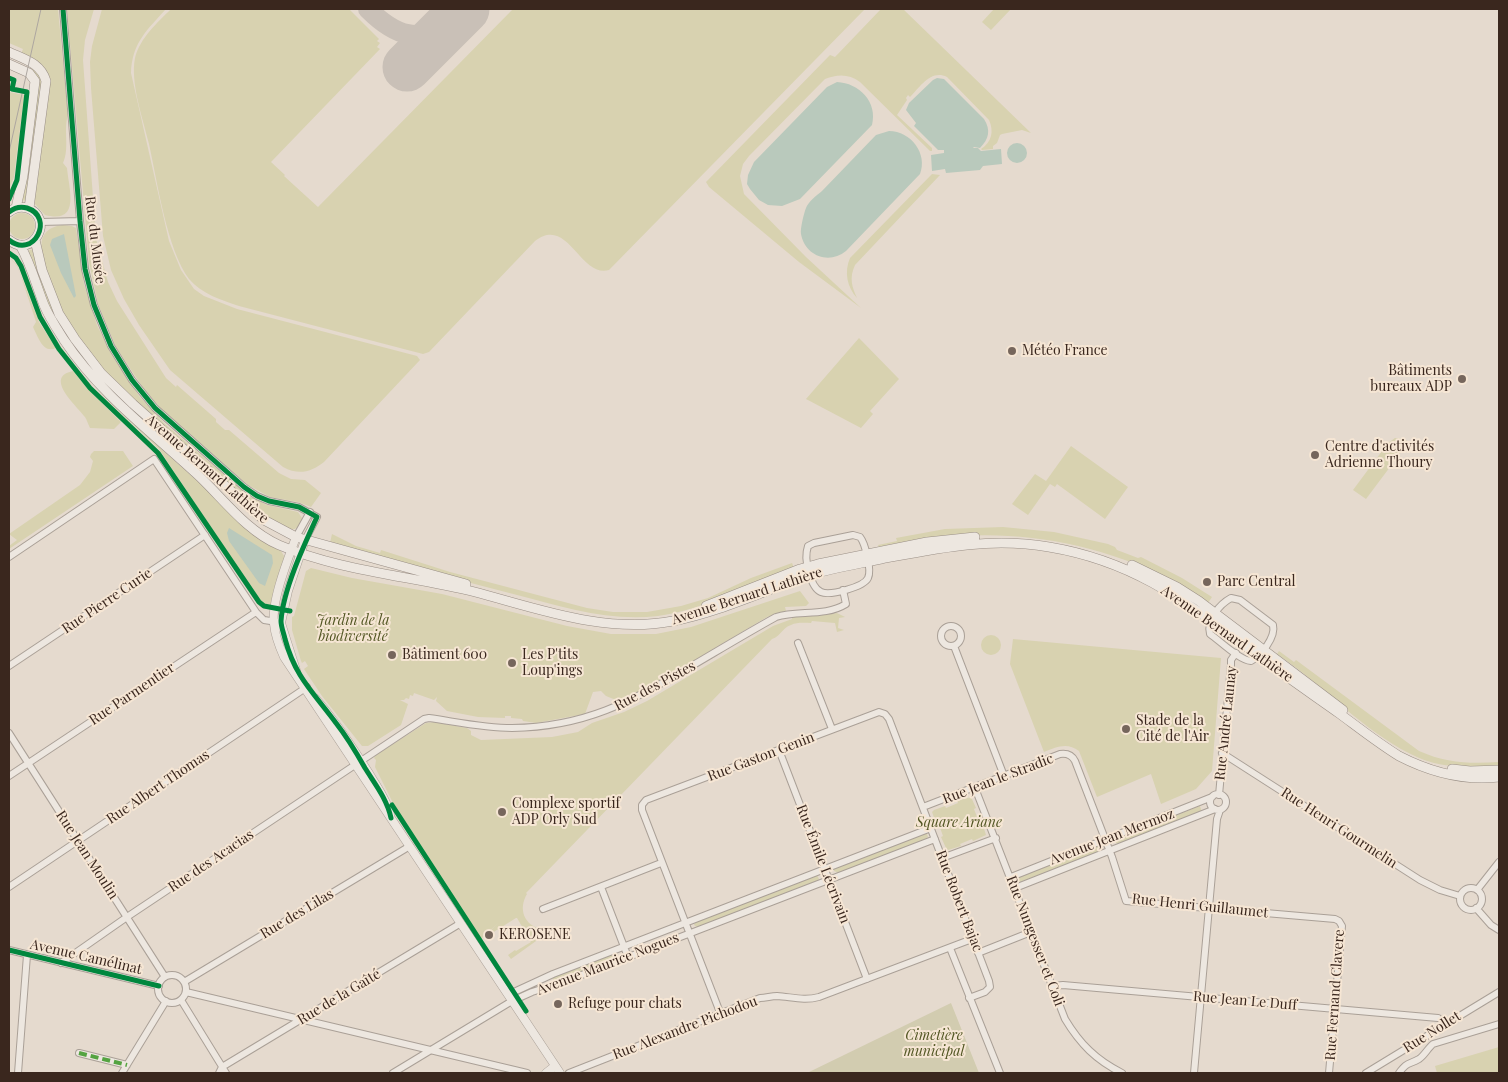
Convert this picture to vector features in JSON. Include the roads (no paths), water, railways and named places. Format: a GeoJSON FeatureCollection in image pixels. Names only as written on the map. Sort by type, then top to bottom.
{"type":"FeatureCollection","features":[{"type":"Feature","properties":{"kind":"main road"},"geometry":{"type":"LineString","coordinates":[[9,52],[38,67],[46,81],[29,208]]}},
{"type":"Feature","properties":{"kind":"main road"},"geometry":{"type":"LineString","coordinates":[[9,64],[28,73],[34,81],[23,176],[12,210],[29,208],[41,222],[41,228],[35,240],[28,244],[20,245],[9,240]]}},
{"type":"Feature","properties":{"kind":"main road","name":"Avenue Bernard Lathière"},"geometry":{"type":"LineString","coordinates":[[35,240],[42,270],[59,314],[75,339],[102,372],[133,404],[254,512],[273,526],[301,539],[572,612],[628,620],[657,618],[693,611],[809,571],[867,558],[971,543],[1012,543],[1045,546],[1091,556],[1138,574],[1213,617],[1393,746],[1412,757],[1439,767],[1470,771],[1499,770]]}},
{"type":"Feature","properties":{"kind":"main road","name":"Avenue Bernard Lathière"},"geometry":{"type":"LineString","coordinates":[[20,245],[32,269],[45,307],[52,320],[70,349],[98,384],[202,479],[243,521],[266,538],[296,551],[358,568],[454,587],[586,620],[627,625],[654,624],[695,615],[809,571]]}},
{"type":"Feature","properties":{"kind":"main road","name":"Avenue Bernard Lathière"},"geometry":{"type":"LineString","coordinates":[[1261,652],[1387,749],[1413,763],[1439,772],[1467,777],[1484,779],[1499,776]]}},
{"type":"Feature","properties":{"kind":"street","name":"Rue du Musée"},"geometry":{"type":"LineString","coordinates":[[63,9],[85,269],[96,311],[116,355],[142,394],[164,417],[252,493],[269,501],[299,507],[317,517],[301,539]]}},
{"type":"Feature","properties":{"kind":"street"},"geometry":{"type":"LineString","coordinates":[[41,222],[80,221]]}},
{"type":"Feature","properties":{"kind":"street"},"geometry":{"type":"LineString","coordinates":[[9,557],[154,459],[256,612],[264,620],[277,622]]}},
{"type":"Feature","properties":{"kind":"street"},"geometry":{"type":"LineString","coordinates":[[310,512],[275,604],[277,640],[284,657],[383,798],[391,818],[557,1070],[546,1073]]}},
{"type":"Feature","properties":{"kind":"street"},"geometry":{"type":"LineString","coordinates":[[856,534],[862,538],[867,558],[870,571],[866,581],[860,586],[829,593],[821,592],[815,587],[809,571],[807,549],[814,542],[856,534]]}},
{"type":"Feature","properties":{"kind":"street","name":"Rue Pierre Curie"},"geometry":{"type":"LineString","coordinates":[[9,666],[205,535]]}},
{"type":"Feature","properties":{"kind":"street","name":"Rue des Pistes"},"geometry":{"type":"LineString","coordinates":[[358,763],[416,724],[429,718],[477,726],[525,727],[558,724],[608,711],[640,696],[776,617],[842,607],[846,604],[843,590]]}},
{"type":"Feature","properties":{"kind":"street"},"geometry":{"type":"LineString","coordinates":[[1236,598],[1273,625],[1274,633],[1261,652],[1254,660],[1247,661],[1210,634],[1208,626],[1224,602],[1236,598]]}},
{"type":"Feature","properties":{"kind":"street","name":"Rue Parmentier"},"geometry":{"type":"LineString","coordinates":[[9,776],[256,612]]}},
{"type":"Feature","properties":{"kind":"street"},"geometry":{"type":"LineString","coordinates":[[798,643],[832,729]]}},
{"type":"Feature","properties":{"kind":"street"},"geometry":{"type":"LineString","coordinates":[[954,646],[1004,776]]}},
{"type":"Feature","properties":{"kind":"street","name":"Rue André Launay"},"geometry":{"type":"LineString","coordinates":[[1216,796],[1230,666],[1231,660],[1236,653]]}},
{"type":"Feature","properties":{"kind":"street","name":"Rue Albert Thomas"},"geometry":{"type":"LineString","coordinates":[[9,887],[306,688]]}},
{"type":"Feature","properties":{"kind":"street","name":"Rue Gaston Genin"},"geometry":{"type":"LineString","coordinates":[[661,863],[642,810],[642,805],[646,800],[832,729],[876,713],[882,713]]}},
{"type":"Feature","properties":{"kind":"street","name":"Rue Robert Bajac"},"geometry":{"type":"LineString","coordinates":[[882,713],[888,716],[989,981],[990,986],[985,992],[970,998]]}},
{"type":"Feature","properties":{"kind":"street","name":"Rue Jean Moulin"},"geometry":{"type":"LineString","coordinates":[[9,733],[165,978]]}},
{"type":"Feature","properties":{"kind":"street","name":"Rue Émile Lécrivain"},"geometry":{"type":"LineString","coordinates":[[779,750],[867,979]]}},
{"type":"Feature","properties":{"kind":"street","name":"Rue Jean le Stradic"},"geometry":{"type":"LineString","coordinates":[[923,807],[1064,753],[1072,756],[1106,840]]}},
{"type":"Feature","properties":{"kind":"street","name":"Rue Henri Gourmelin"},"geometry":{"type":"LineString","coordinates":[[1222,753],[1420,880],[1440,890],[1460,896]]}},
{"type":"Feature","properties":{"kind":"street","name":"Rue des Acacias"},"geometry":{"type":"LineString","coordinates":[[61,963],[358,763]]}},
{"type":"Feature","properties":{"kind":"street","name":"Rue Nungesser et Coli"},"geometry":{"type":"LineString","coordinates":[[976,788],[1065,1019],[1082,1044],[1099,1060],[1122,1073]]}},
{"type":"Feature","properties":{"kind":"street"},"geometry":{"type":"LineString","coordinates":[[1216,796],[1223,797],[1226,803],[1224,807],[1218,810],[1211,804],[1216,796]]}},
{"type":"Feature","properties":{"kind":"street","name":"Avenue Jean Mermoz"},"geometry":{"type":"LineString","coordinates":[[1011,877],[1216,796]]}},
{"type":"Feature","properties":{"kind":"street"},"geometry":{"type":"LineString","coordinates":[[1194,1073],[1218,810]]}},
{"type":"Feature","properties":{"kind":"street","name":"Avenue Jean Mermoz"},"geometry":{"type":"LineString","coordinates":[[1015,888],[1218,810]]}},
{"type":"Feature","properties":{"kind":"street","name":"Avenue Maurice Nogues"},"geometry":{"type":"LineString","coordinates":[[512,1001],[514,992],[553,974],[931,828]]}},
{"type":"Feature","properties":{"kind":"street"},"geometry":{"type":"LineString","coordinates":[[942,858],[996,838]]}},
{"type":"Feature","properties":{"kind":"street","name":"Avenue Maurice Nogues"},"geometry":{"type":"LineString","coordinates":[[512,1001],[935,839]]}},
{"type":"Feature","properties":{"kind":"street","name":"Rue Henri Guillaumet"},"geometry":{"type":"LineString","coordinates":[[1106,840],[1126,901],[1335,919]]}},
{"type":"Feature","properties":{"kind":"street","name":"Rue des Lilas"},"geometry":{"type":"LineString","coordinates":[[184,982],[410,846]]}},
{"type":"Feature","properties":{"kind":"street"},"geometry":{"type":"LineString","coordinates":[[1477,890],[1499,862]]}},
{"type":"Feature","properties":{"kind":"street"},"geometry":{"type":"LineString","coordinates":[[543,908],[661,863],[721,1015]]}},
{"type":"Feature","properties":{"kind":"street"},"geometry":{"type":"LineString","coordinates":[[601,887],[628,957]]}},
{"type":"Feature","properties":{"kind":"street"},"geometry":{"type":"LineString","coordinates":[[1468,888],[1477,890],[1481,896],[1476,908],[1464,907],[1460,901],[1462,892],[1468,888]]}},
{"type":"Feature","properties":{"kind":"street"},"geometry":{"type":"LineString","coordinates":[[1476,908],[1491,925],[1499,930]]}},
{"type":"Feature","properties":{"kind":"street","name":"Rue Fernand Clavere"},"geometry":{"type":"LineString","coordinates":[[1329,1073],[1342,926],[1335,919]]}},
{"type":"Feature","properties":{"kind":"street","name":"Rue de la Gaîté"},"geometry":{"type":"LineString","coordinates":[[222,1071],[301,1019],[461,923]]}},
{"type":"Feature","properties":{"kind":"street"},"geometry":{"type":"LineString","coordinates":[[978,953],[1031,932]]}},
{"type":"Feature","properties":{"kind":"street","name":"Rue Alexandre Pichodou"},"geometry":{"type":"LineString","coordinates":[[569,1073],[721,1015],[760,998],[775,996],[810,1000],[972,939]]}},
{"type":"Feature","properties":{"kind":"street"},"geometry":{"type":"LineString","coordinates":[[950,948],[1000,1073]]}},
{"type":"Feature","properties":{"kind":"street","name":"Avenue Camélinat"},"geometry":{"type":"LineString","coordinates":[[9,950],[159,986]]}},
{"type":"Feature","properties":{"kind":"street"},"geometry":{"type":"LineString","coordinates":[[18,1073],[27,955]]}},
{"type":"Feature","properties":{"kind":"street"},"geometry":{"type":"LineString","coordinates":[[173,976],[184,982],[186,992],[181,1000],[173,1003],[166,1001],[160,995],[159,986],[165,978],[173,976]]}},
{"type":"Feature","properties":{"kind":"street","name":"Rue Jean Le Duff"},"geometry":{"type":"LineString","coordinates":[[1052,986],[1063,985],[1438,1018]]}},
{"type":"Feature","properties":{"kind":"street"},"geometry":{"type":"LineString","coordinates":[[186,992],[527,1073]]}},
{"type":"Feature","properties":{"kind":"street","name":"Rue Nollet"},"geometry":{"type":"LineString","coordinates":[[1366,1073],[1499,992]]}},
{"type":"Feature","properties":{"kind":"street"},"geometry":{"type":"LineString","coordinates":[[181,1000],[222,1071]]}},
{"type":"Feature","properties":{"kind":"street"},"geometry":{"type":"LineString","coordinates":[[122,1073],[166,1001]]}},
{"type":"Feature","properties":{"kind":"street"},"geometry":{"type":"LineString","coordinates":[[393,1073],[512,1001]]}},
{"type":"Feature","properties":{"kind":"street"},"geometry":{"type":"LineString","coordinates":[[1399,1073],[1406,1064],[1420,1058],[1433,1044],[1499,1024]]}},
{"type":"Feature","properties":{"kind":"street"},"geometry":{"type":"LineString","coordinates":[[79,1053],[127,1065]]}},
{"type":"Feature","properties":{"kind":"tram line"},"geometry":{"type":"LineString","coordinates":[[9,152],[41,9]]}},
{"type":"Feature","properties":{"kind":"place","name":"Météo France"},"geometry":{"type":"Point","coordinates":[1012,351]}},
{"type":"Feature","properties":{"kind":"place","name":"Bâtiments bureaux ADP"},"geometry":{"type":"Point","coordinates":[1462,379]}},
{"type":"Feature","properties":{"kind":"place","name":"Centre d'activités Adrienne Thoury"},"geometry":{"type":"Point","coordinates":[1315,455]}},
{"type":"Feature","properties":{"kind":"place","name":"Parc Central"},"geometry":{"type":"Point","coordinates":[1207,582]}},
{"type":"Feature","properties":{"kind":"place","name":"Bâtiment 600"},"geometry":{"type":"Point","coordinates":[392,655]}},
{"type":"Feature","properties":{"kind":"place","name":"Les P'tits Loup'ings"},"geometry":{"type":"Point","coordinates":[512,663]}},
{"type":"Feature","properties":{"kind":"place","name":"Stade de la Cité de l'Air"},"geometry":{"type":"Point","coordinates":[1126,729]}},
{"type":"Feature","properties":{"kind":"place","name":"Complexe sportif ADP Orly Sud"},"geometry":{"type":"Point","coordinates":[502,812]}},
{"type":"Feature","properties":{"kind":"place","name":"KEROSENE"},"geometry":{"type":"Point","coordinates":[489,935]}},
{"type":"Feature","properties":{"kind":"place","name":"Refuge pour chats"},"geometry":{"type":"Point","coordinates":[558,1004]}},
{"type":"Feature","properties":{"kind":"park label","name":"Jardin de la biodiversité"},"geometry":{"type":"Point","coordinates":[353,630]}},
{"type":"Feature","properties":{"kind":"park label","name":"Square Ariane"},"geometry":{"type":"Point","coordinates":[959,823]}},
{"type":"Feature","properties":{"kind":"park label","name":"Cimetière municipal"},"geometry":{"type":"Point","coordinates":[934,1044]}}]}
